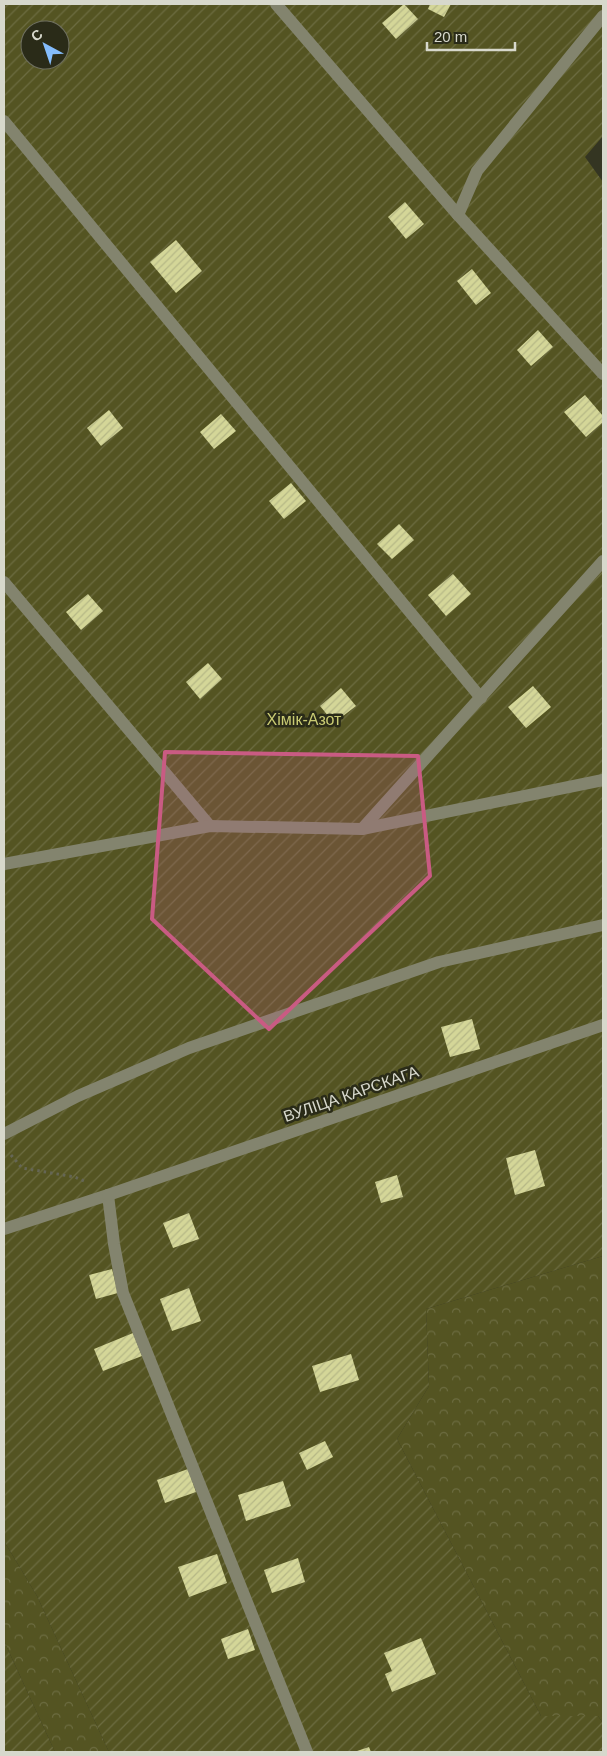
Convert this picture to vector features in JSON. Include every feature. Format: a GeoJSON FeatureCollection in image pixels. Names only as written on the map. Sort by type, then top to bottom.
{"type":"FeatureCollection","features":[{"type":"Feature","properties":{"kind":"street"},"geometry":{"type":"LineString","coordinates":[[276,4],[458,216],[603,374]]}},
{"type":"Feature","properties":{"kind":"street"},"geometry":{"type":"LineString","coordinates":[[458,216],[477,171],[603,16]]}},
{"type":"Feature","properties":{"kind":"street"},"geometry":{"type":"LineString","coordinates":[[4,121],[481,698]]}},
{"type":"Feature","properties":{"kind":"street"},"geometry":{"type":"LineString","coordinates":[[362,829],[603,561]]}},
{"type":"Feature","properties":{"kind":"street"},"geometry":{"type":"LineString","coordinates":[[4,582],[210,826]]}},
{"type":"Feature","properties":{"kind":"street"},"geometry":{"type":"LineString","coordinates":[[4,864],[210,826],[362,829],[603,780]]}},
{"type":"Feature","properties":{"kind":"street"},"geometry":{"type":"LineString","coordinates":[[4,1134],[78,1096],[189,1048],[439,962],[603,925]]}},
{"type":"Feature","properties":{"kind":"street","name":"ВУЛІЦА КАРСКАГА"},"geometry":{"type":"LineString","coordinates":[[4,1228],[108,1195],[603,1025]]}},
{"type":"Feature","properties":{"kind":"street"},"geometry":{"type":"LineString","coordinates":[[108,1195],[123,1293],[307,1752]]}},
{"type":"Feature","properties":{"kind":"path"},"geometry":{"type":"LineString","coordinates":[[10,1154],[22,1168],[75,1177],[108,1195]]}},
{"type":"Feature","properties":{"kind":"highlighted area"},"geometry":{"type":"Polygon","coordinates":[[[165,752],[418,756],[430,876],[269,1029],[152,919],[165,752]]]}},
{"type":"Feature","properties":{"kind":"green space","name":"Хімік-Азот"},"geometry":{"type":"Polygon","coordinates":[[[4,4],[603,4],[603,136],[585,157],[603,182],[603,1256],[426,1309],[429,1386],[397,1439],[541,1716],[598,1716],[603,1723],[603,1752],[109,1752],[37,1596],[4,1541],[4,4]]]}},
{"type":"Feature","properties":{"kind":"green space"},"geometry":{"type":"Polygon","coordinates":[[[603,1256],[603,1723],[598,1716],[541,1716],[397,1439],[429,1386],[426,1309],[603,1256]]]}},
{"type":"Feature","properties":{"kind":"green space"},"geometry":{"type":"Polygon","coordinates":[[[4,1541],[37,1596],[109,1752],[55,1752],[4,1641],[4,1541]]]}},
{"type":"Feature","properties":{"kind":"green space"},"geometry":{"type":"Polygon","coordinates":[[[4,1641],[55,1752],[4,1752],[4,1641]]]}},
{"type":"Feature","properties":{"kind":"building"},"geometry":{"type":"Polygon","coordinates":[[[404,4],[418,19],[396,39],[382,23],[404,4]]]}},
{"type":"Feature","properties":{"kind":"building"},"geometry":{"type":"Polygon","coordinates":[[[430,4],[451,4],[444,17],[428,9],[430,4]]]}},
{"type":"Feature","properties":{"kind":"building"},"geometry":{"type":"Polygon","coordinates":[[[405,202],[424,224],[406,239],[388,217],[405,202]]]}},
{"type":"Feature","properties":{"kind":"building"},"geometry":{"type":"Polygon","coordinates":[[[176,240],[202,271],[176,293],[150,262],[176,240]]]}},
{"type":"Feature","properties":{"kind":"building"},"geometry":{"type":"Polygon","coordinates":[[[472,269],[491,293],[476,305],[457,281],[472,269]]]}},
{"type":"Feature","properties":{"kind":"building"},"geometry":{"type":"Polygon","coordinates":[[[538,330],[553,347],[531,366],[517,350],[538,330]]]}},
{"type":"Feature","properties":{"kind":"building"},"geometry":{"type":"Polygon","coordinates":[[[585,395],[603,416],[603,422],[586,437],[564,412],[585,395]]]}},
{"type":"Feature","properties":{"kind":"building"},"geometry":{"type":"Polygon","coordinates":[[[109,410],[123,428],[101,446],[87,428],[109,410]]]}},
{"type":"Feature","properties":{"kind":"building"},"geometry":{"type":"Polygon","coordinates":[[[221,414],[236,431],[214,449],[200,432],[221,414]]]}},
{"type":"Feature","properties":{"kind":"building"},"geometry":{"type":"Polygon","coordinates":[[[291,483],[306,501],[284,519],[269,501],[291,483]]]}},
{"type":"Feature","properties":{"kind":"building"},"geometry":{"type":"Polygon","coordinates":[[[399,524],[414,540],[392,559],[377,544],[399,524]]]}},
{"type":"Feature","properties":{"kind":"building"},"geometry":{"type":"Polygon","coordinates":[[[453,574],[471,594],[446,616],[428,595],[453,574]]]}},
{"type":"Feature","properties":{"kind":"building"},"geometry":{"type":"Polygon","coordinates":[[[88,594],[103,611],[81,630],[66,612],[88,594]]]}},
{"type":"Feature","properties":{"kind":"building"},"geometry":{"type":"Polygon","coordinates":[[[208,663],[222,679],[200,699],[186,682],[208,663]]]}},
{"type":"Feature","properties":{"kind":"building"},"geometry":{"type":"Polygon","coordinates":[[[533,686],[551,707],[526,728],[508,707],[533,686]]]}},
{"type":"Feature","properties":{"kind":"building"},"geometry":{"type":"Polygon","coordinates":[[[341,688],[356,706],[334,723],[320,706],[341,688]]]}},
{"type":"Feature","properties":{"kind":"building"},"geometry":{"type":"Polygon","coordinates":[[[472,1019],[480,1049],[450,1057],[441,1027],[472,1019]]]}},
{"type":"Feature","properties":{"kind":"building"},"geometry":{"type":"Polygon","coordinates":[[[535,1150],[545,1186],[515,1195],[506,1158],[535,1150]]]}},
{"type":"Feature","properties":{"kind":"building"},"geometry":{"type":"Polygon","coordinates":[[[397,1175],[403,1197],[381,1203],[375,1182],[397,1175]]]}},
{"type":"Feature","properties":{"kind":"building"},"geometry":{"type":"Polygon","coordinates":[[[189,1213],[199,1239],[173,1248],[163,1223],[189,1213]]]}},
{"type":"Feature","properties":{"kind":"building"},"geometry":{"type":"Polygon","coordinates":[[[112,1269],[118,1293],[96,1299],[89,1275],[112,1269]]]}},
{"type":"Feature","properties":{"kind":"building"},"geometry":{"type":"Polygon","coordinates":[[[189,1288],[201,1321],[172,1331],[160,1299],[189,1288]]]}},
{"type":"Feature","properties":{"kind":"building"},"geometry":{"type":"Polygon","coordinates":[[[133,1333],[142,1356],[103,1371],[94,1349],[133,1333]]]}},
{"type":"Feature","properties":{"kind":"building"},"geometry":{"type":"Polygon","coordinates":[[[351,1354],[359,1380],[320,1392],[312,1366],[351,1354]]]}},
{"type":"Feature","properties":{"kind":"building"},"geometry":{"type":"Polygon","coordinates":[[[325,1441],[333,1457],[307,1470],[299,1453],[325,1441]]]}},
{"type":"Feature","properties":{"kind":"building"},"geometry":{"type":"Polygon","coordinates":[[[188,1469],[196,1492],[165,1503],[157,1480],[188,1469]]]}},
{"type":"Feature","properties":{"kind":"building"},"geometry":{"type":"Polygon","coordinates":[[[283,1481],[291,1506],[246,1521],[238,1495],[283,1481]]]}},
{"type":"Feature","properties":{"kind":"building"},"geometry":{"type":"Polygon","coordinates":[[[217,1554],[227,1583],[189,1597],[178,1567],[217,1554]]]}},
{"type":"Feature","properties":{"kind":"building"},"geometry":{"type":"Polygon","coordinates":[[[298,1558],[305,1582],[272,1593],[264,1570],[298,1558]]]}},
{"type":"Feature","properties":{"kind":"building"},"geometry":{"type":"Polygon","coordinates":[[[248,1629],[255,1650],[228,1659],[221,1639],[248,1629]]]}},
{"type":"Feature","properties":{"kind":"building"},"geometry":{"type":"Polygon","coordinates":[[[421,1638],[436,1674],[392,1692],[385,1674],[392,1671],[384,1653],[421,1638]]]}},
{"type":"Feature","properties":{"kind":"building"},"geometry":{"type":"Polygon","coordinates":[[[369,1747],[371,1752],[354,1752],[369,1747]]]}}]}
